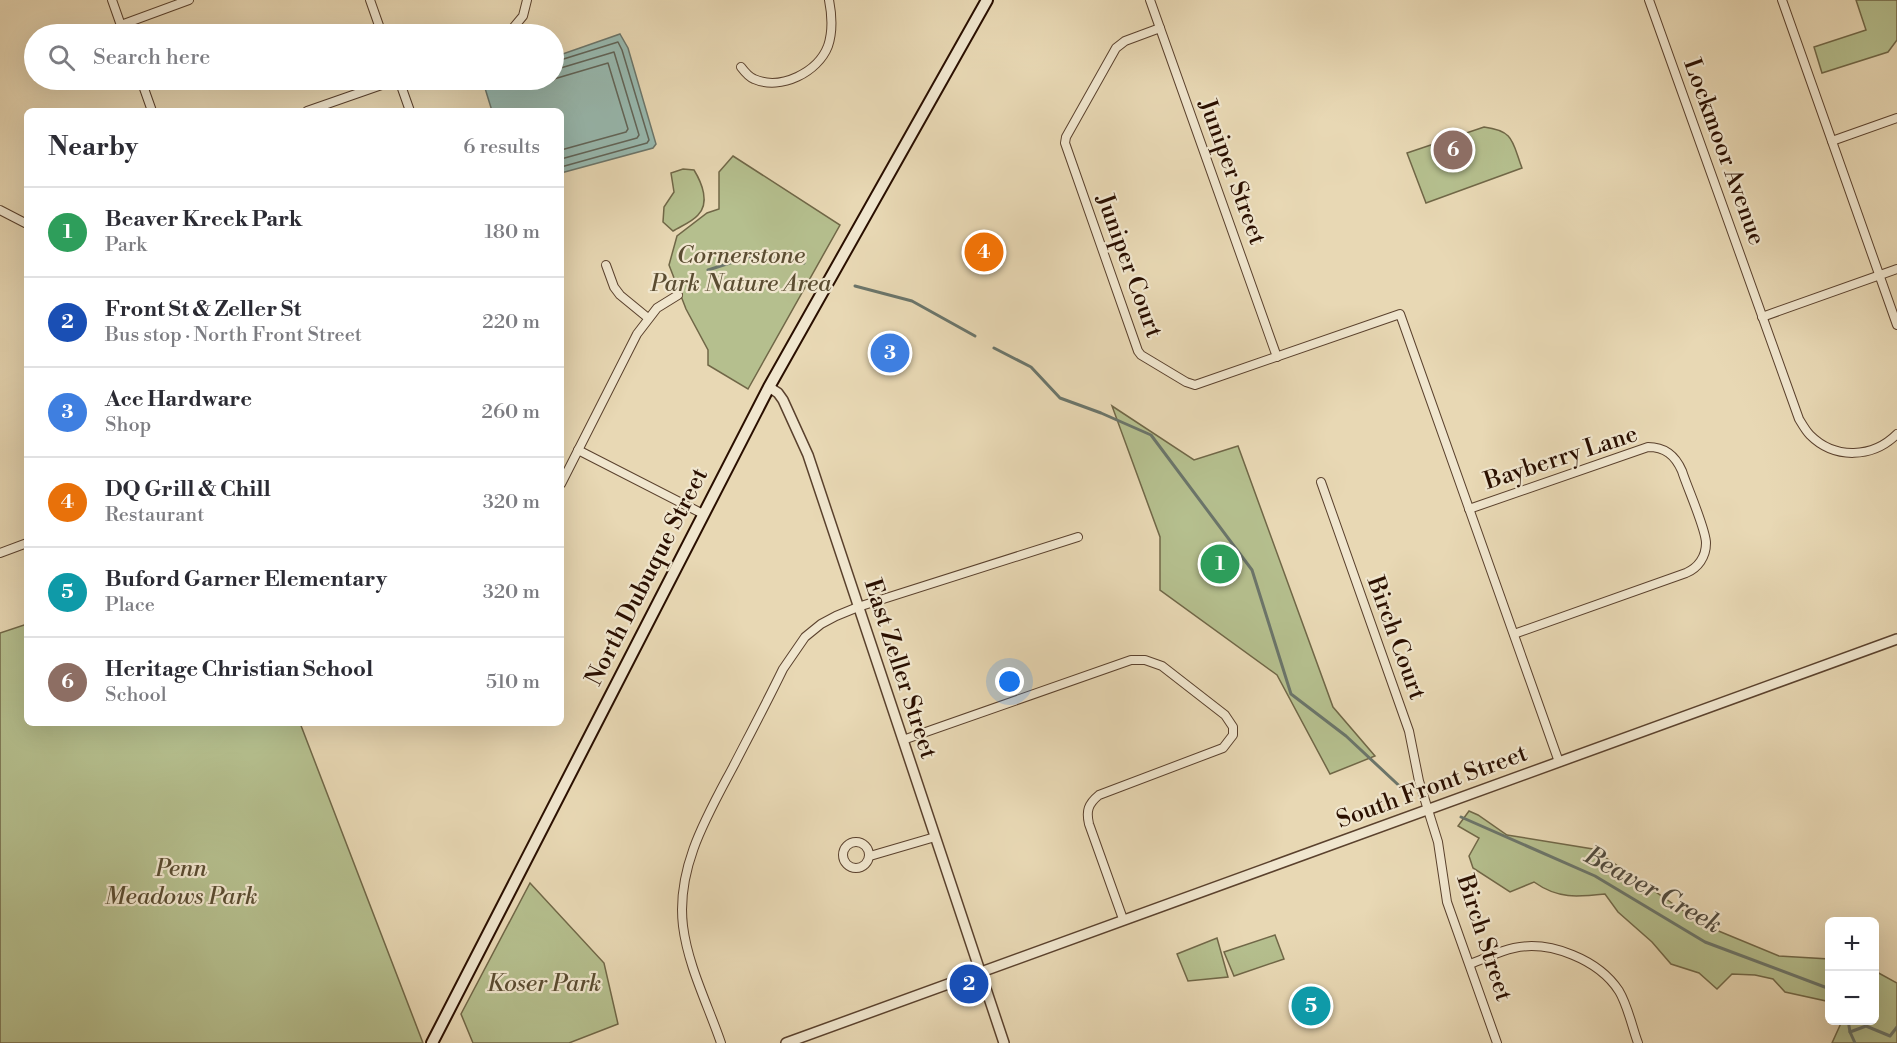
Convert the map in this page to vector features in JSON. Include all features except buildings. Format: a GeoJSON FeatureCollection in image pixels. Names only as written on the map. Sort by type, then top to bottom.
{"type":"FeatureCollection","features":[{"type":"Feature","properties":{"kind":"main road","name":"North Dubuque Street"},"geometry":{"type":"LineString","coordinates":[[432,1043],[769,387],[987,0]]}},
{"type":"Feature","properties":{"kind":"street"},"geometry":{"type":"LineString","coordinates":[[112,0],[121,24]]}},
{"type":"Feature","properties":{"kind":"street"},"geometry":{"type":"LineString","coordinates":[[124,24],[189,0]]}},
{"type":"Feature","properties":{"kind":"street"},"geometry":{"type":"LineString","coordinates":[[370,0],[378,24]]}},
{"type":"Feature","properties":{"kind":"street"},"geometry":{"type":"LineString","coordinates":[[516,24],[523,16],[527,0]]}},
{"type":"Feature","properties":{"kind":"street"},"geometry":{"type":"LineString","coordinates":[[741,67],[753,79],[767,82],[780,82],[807,71],[819,60],[827,47],[832,29],[829,0]]}},
{"type":"Feature","properties":{"kind":"street","name":"Juniper Street"},"geometry":{"type":"LineString","coordinates":[[1150,0],[1277,357]]}},
{"type":"Feature","properties":{"kind":"street","name":"Lockmoor Avenue"},"geometry":{"type":"LineString","coordinates":[[1649,0],[1799,419],[1810,435],[1826,447],[1844,453],[1876,450],[1897,434]]}},
{"type":"Feature","properties":{"kind":"street"},"geometry":{"type":"LineString","coordinates":[[1782,0],[1897,325]]}},
{"type":"Feature","properties":{"kind":"street","name":"Juniper Court"},"geometry":{"type":"LineString","coordinates":[[1160,28],[1125,41],[1116,48],[1066,137],[1065,143],[1137,351],[1186,382],[1196,385],[1400,314],[1469,509]]}},
{"type":"Feature","properties":{"kind":"street"},"geometry":{"type":"LineString","coordinates":[[145,90],[151,108]]}},
{"type":"Feature","properties":{"kind":"street"},"geometry":{"type":"LineString","coordinates":[[316,108],[369,90]]}},
{"type":"Feature","properties":{"kind":"street"},"geometry":{"type":"LineString","coordinates":[[402,90],[409,108]]}},
{"type":"Feature","properties":{"kind":"street"},"geometry":{"type":"LineString","coordinates":[[1832,141],[1897,118]]}},
{"type":"Feature","properties":{"kind":"street"},"geometry":{"type":"LineString","coordinates":[[0,210],[24,223]]}},
{"type":"Feature","properties":{"kind":"street"},"geometry":{"type":"LineString","coordinates":[[606,265],[614,287],[620,295],[648,318]]}},
{"type":"Feature","properties":{"kind":"street"},"geometry":{"type":"LineString","coordinates":[[1762,317],[1897,269]]}},
{"type":"Feature","properties":{"kind":"street"},"geometry":{"type":"LineString","coordinates":[[564,478],[637,334],[657,308],[678,295]]}},
{"type":"Feature","properties":{"kind":"street","name":"East Zeller Street"},"geometry":{"type":"LineString","coordinates":[[769,387],[783,400],[808,455],[1004,1043]]}},
{"type":"Feature","properties":{"kind":"street","name":"Bayberry Lane"},"geometry":{"type":"LineString","coordinates":[[1469,509],[1647,447],[1659,448],[1673,455],[1686,482],[1706,543],[1698,566],[1686,573],[1514,634]]}},
{"type":"Feature","properties":{"kind":"street"},"geometry":{"type":"LineString","coordinates":[[578,450],[703,514]]}},
{"type":"Feature","properties":{"kind":"street","name":"Birch Court"},"geometry":{"type":"LineString","coordinates":[[1321,482],[1409,731],[1427,808]]}},
{"type":"Feature","properties":{"kind":"street"},"geometry":{"type":"LineString","coordinates":[[1469,509],[1559,762]]}},
{"type":"Feature","properties":{"kind":"street"},"geometry":{"type":"LineString","coordinates":[[721,1043],[693,963],[683,926],[682,903],[691,855],[721,789],[796,648],[821,624],[858,607],[1078,537]]}},
{"type":"Feature","properties":{"kind":"street"},"geometry":{"type":"LineString","coordinates":[[0,553],[24,544]]}},
{"type":"Feature","properties":{"kind":"street","name":"South Front Street"},"geometry":{"type":"LineString","coordinates":[[791,1042],[1427,808],[1897,639]]}},
{"type":"Feature","properties":{"kind":"street"},"geometry":{"type":"LineString","coordinates":[[903,740],[1131,660],[1145,660],[1162,666],[1225,715],[1233,727],[1233,735],[1223,748],[1099,795],[1091,801],[1088,807],[1089,824],[1123,919]]}},
{"type":"Feature","properties":{"kind":"street","name":"Birch Street"},"geometry":{"type":"LineString","coordinates":[[1427,808],[1438,843],[1447,902],[1497,1043]]}},
{"type":"Feature","properties":{"kind":"street"},"geometry":{"type":"LineString","coordinates":[[870,856],[935,837]]}},
{"type":"Feature","properties":{"kind":"street"},"geometry":{"type":"LineString","coordinates":[[1470,964],[1514,948],[1532,947],[1552,948],[1587,963],[1604,973],[1620,992],[1638,1043]]}},
{"type":"Feature","properties":{"kind":"green space"},"geometry":{"type":"Polygon","coordinates":[[[1856,0],[1897,0],[1897,40],[1888,52],[1822,73],[1814,47],[1866,30],[1856,0]]]}},
{"type":"Feature","properties":{"kind":"green space"},"geometry":{"type":"Polygon","coordinates":[[[1484,127],[1502,131],[1511,139],[1522,168],[1426,203],[1407,153],[1484,127]]]}},
{"type":"Feature","properties":{"kind":"green space","name":"Cornerstone Park Nature Area"},"geometry":{"type":"Polygon","coordinates":[[[733,156],[840,225],[748,389],[708,365],[708,350],[686,309],[669,265],[677,236],[707,213],[719,209],[719,172],[733,156]]]}},
{"type":"Feature","properties":{"kind":"green space"},"geometry":{"type":"Polygon","coordinates":[[[683,169],[694,170],[704,193],[704,205],[696,217],[673,231],[663,222],[664,207],[674,192],[671,173],[683,169]]]}},
{"type":"Feature","properties":{"kind":"green space"},"geometry":{"type":"Polygon","coordinates":[[[1112,406],[1194,460],[1238,446],[1333,707],[1375,756],[1330,774],[1277,675],[1160,590],[1160,537],[1112,406]]]}},
{"type":"Feature","properties":{"kind":"green space","name":"Penn Meadows Park"},"geometry":{"type":"Polygon","coordinates":[[[24,625],[24,726],[301,726],[423,1043],[0,1043],[0,633],[24,625]]]}},
{"type":"Feature","properties":{"kind":"green space"},"geometry":{"type":"Polygon","coordinates":[[[1469,811],[1507,835],[1593,849],[1704,925],[1779,956],[1825,959],[1825,1001],[1785,992],[1773,979],[1755,975],[1732,974],[1717,989],[1699,973],[1671,964],[1652,942],[1618,912],[1605,894],[1568,896],[1543,888],[1534,882],[1510,892],[1473,868],[1469,856],[1479,838],[1458,826],[1469,811]]]}},
{"type":"Feature","properties":{"kind":"green space","name":"Koser Park"},"geometry":{"type":"Polygon","coordinates":[[[530,883],[604,963],[618,1024],[569,1043],[473,1043],[461,1014],[530,883]]]}},
{"type":"Feature","properties":{"kind":"green space"},"geometry":{"type":"Polygon","coordinates":[[[1275,935],[1284,959],[1234,976],[1224,952],[1275,935]]]}},
{"type":"Feature","properties":{"kind":"green space"},"geometry":{"type":"Polygon","coordinates":[[[1217,938],[1228,977],[1188,981],[1177,954],[1217,938]]]}},
{"type":"Feature","properties":{"kind":"green space"},"geometry":{"type":"Polygon","coordinates":[[[1879,973],[1897,983],[1897,1043],[1832,1043],[1840,1025],[1879,1025],[1879,973]]]}},
{"type":"Feature","properties":{"kind":"water"},"geometry":{"type":"Polygon","coordinates":[[[620,34],[628,48],[656,144],[653,148],[564,172],[564,108],[491,108],[486,90],[564,90],[564,54],[620,34]]]}},
{"type":"Feature","properties":{"kind":"waterway","name":"Beaver Creek"},"geometry":{"type":"LineString","coordinates":[[708,270],[755,255],[804,263]]}},
{"type":"Feature","properties":{"kind":"waterway","name":"Beaver Creek"},"geometry":{"type":"LineString","coordinates":[[855,286],[912,301],[975,336]]}},
{"type":"Feature","properties":{"kind":"waterway","name":"Beaver Creek"},"geometry":{"type":"LineString","coordinates":[[994,348],[1031,367],[1060,398],[1151,435],[1252,570],[1291,694],[1346,736],[1408,794]]}},
{"type":"Feature","properties":{"kind":"waterway","name":"Beaver Creek"},"geometry":{"type":"LineString","coordinates":[[1461,817],[1595,876],[1705,942],[1825,987]]}},
{"type":"Feature","properties":{"kind":"waterway","name":"Beaver Creek"},"geometry":{"type":"LineString","coordinates":[[1849,1025],[1850,1032]]}},
{"type":"Feature","properties":{"kind":"waterway"},"geometry":{"type":"LineString","coordinates":[[1855,1043],[1850,1032],[1866,1026],[1890,1036],[1897,1027]]}},
{"type":"Feature","properties":{"kind":"place","name":"Heritage Christian School"},"geometry":{"type":"Point","coordinates":[1453,150]}},
{"type":"Feature","properties":{"kind":"place","name":"DQ Grill & Chill"},"geometry":{"type":"Point","coordinates":[984,252]}},
{"type":"Feature","properties":{"kind":"place","name":"Ace Hardware"},"geometry":{"type":"Point","coordinates":[890,353]}},
{"type":"Feature","properties":{"kind":"place","name":"Beaver Kreek Park"},"geometry":{"type":"Point","coordinates":[1220,564]}},
{"type":"Feature","properties":{"kind":"place","name":"Front St & Zeller St"},"geometry":{"type":"Point","coordinates":[969,984]}},
{"type":"Feature","properties":{"kind":"place","name":"Buford Garner Elementary"},"geometry":{"type":"Point","coordinates":[1311,1006]}}]}
